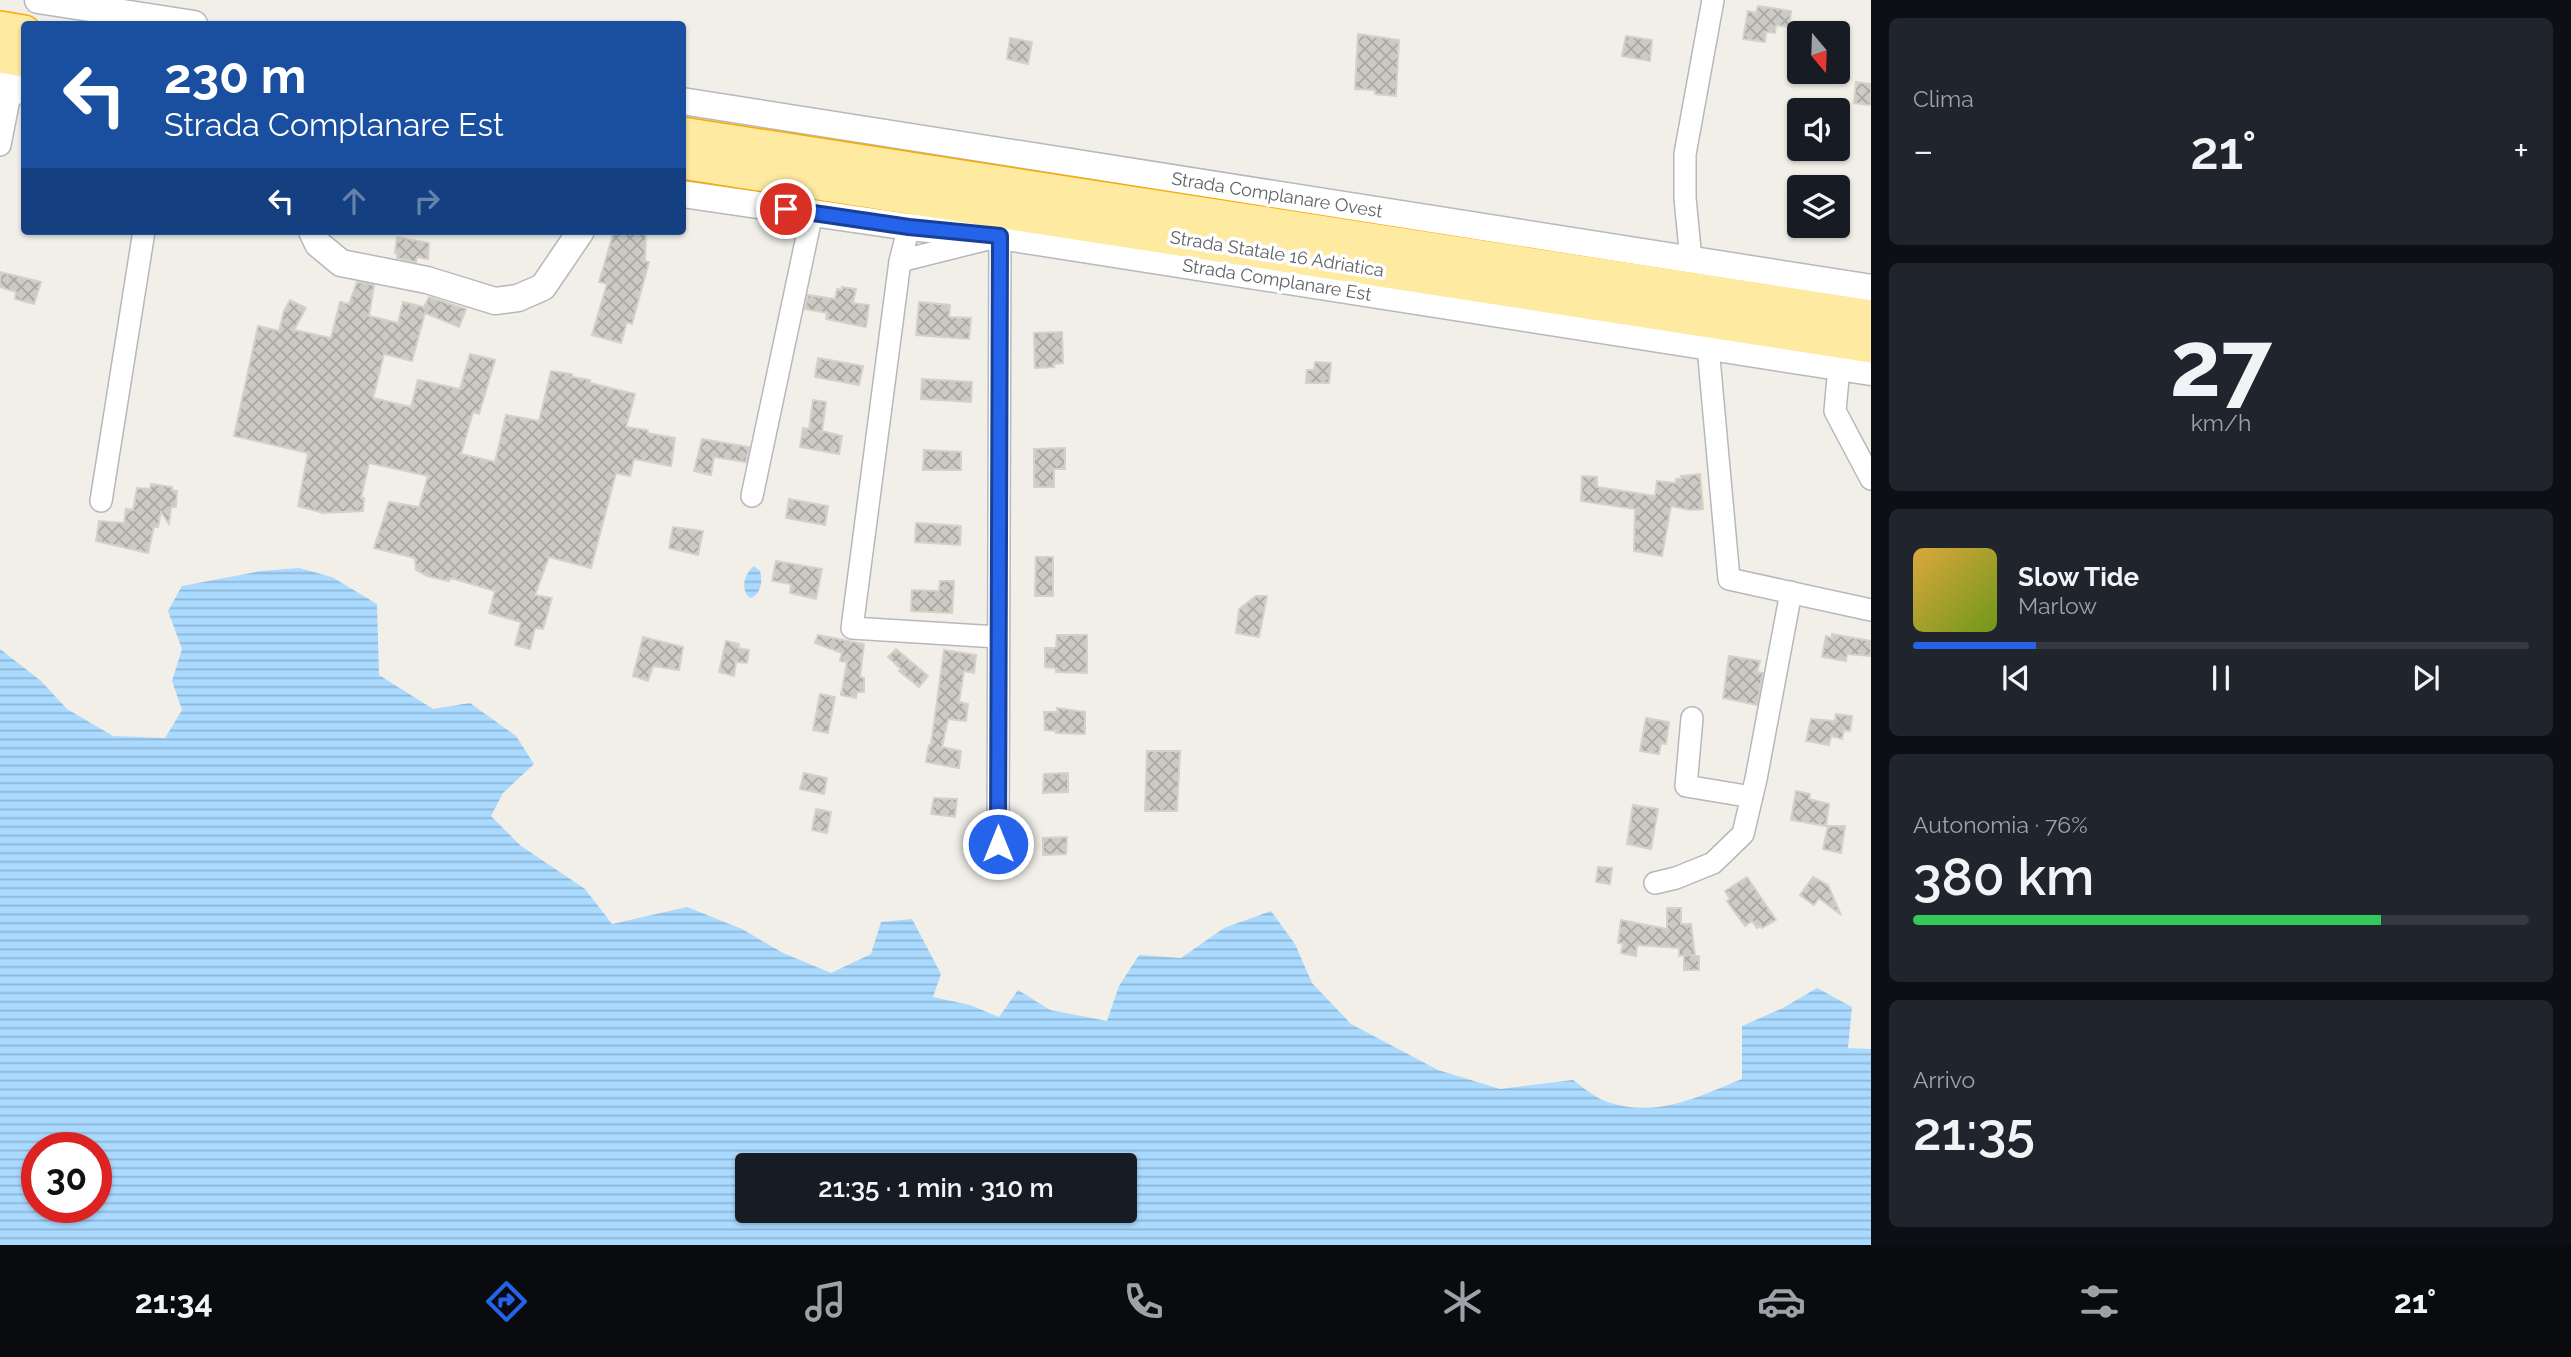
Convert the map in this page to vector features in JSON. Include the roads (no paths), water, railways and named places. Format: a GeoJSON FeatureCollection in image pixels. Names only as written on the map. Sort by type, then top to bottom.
{"type":"FeatureCollection","features":[{"type":"Feature","properties":{"kind":"highway"},"geometry":{"type":"LineString","coordinates":[[0,28],[21,32]]}},
{"type":"Feature","properties":{"kind":"highway"},"geometry":{"type":"LineString","coordinates":[[0,56],[21,60]]}},
{"type":"Feature","properties":{"kind":"highway","name":"Strada Statale 16 Adriatica"},"geometry":{"type":"LineString","coordinates":[[686,135],[1871,317]]}},
{"type":"Feature","properties":{"kind":"highway","name":"Strada Statale 16 Adriatica"},"geometry":{"type":"LineString","coordinates":[[686,163],[1871,346]]}},
{"type":"Feature","properties":{"kind":"street"},"geometry":{"type":"LineString","coordinates":[[38,0],[174,21]]}},
{"type":"Feature","properties":{"kind":"street"},"geometry":{"type":"LineString","coordinates":[[1691,260],[1685,198],[1685,154],[1713,0]]}},
{"type":"Feature","properties":{"kind":"street"},"geometry":{"type":"LineString","coordinates":[[0,82],[21,86]]}},
{"type":"Feature","properties":{"kind":"street"},"geometry":{"type":"LineString","coordinates":[[0,145],[9,99],[21,89]]}},
{"type":"Feature","properties":{"kind":"street","name":"Strada Complanare Ovest"},"geometry":{"type":"LineString","coordinates":[[686,102],[1871,288]]}},
{"type":"Feature","properties":{"kind":"street","name":"Strada Complanare Est"},"geometry":{"type":"LineString","coordinates":[[686,195],[909,227],[1000,236],[1871,372]]}},
{"type":"Feature","properties":{"kind":"street"},"geometry":{"type":"LineString","coordinates":[[752,496],[812,213]]}},
{"type":"Feature","properties":{"kind":"street"},"geometry":{"type":"LineString","coordinates":[[909,227],[900,261],[852,628],[998,637]]}},
{"type":"Feature","properties":{"kind":"street"},"geometry":{"type":"LineString","coordinates":[[101,500],[143,235]]}},
{"type":"Feature","properties":{"kind":"street"},"geometry":{"type":"LineString","coordinates":[[314,235],[318,244],[341,263],[427,280],[495,301],[518,298],[543,287],[578,235]]}},
{"type":"Feature","properties":{"kind":"street"},"geometry":{"type":"LineString","coordinates":[[900,261],[1000,236],[998,844]]}},
{"type":"Feature","properties":{"kind":"street"},"geometry":{"type":"LineString","coordinates":[[1707,347],[1729,579],[1871,610]]}},
{"type":"Feature","properties":{"kind":"street"},"geometry":{"type":"LineString","coordinates":[[1839,367],[1835,411],[1871,479]]}},
{"type":"Feature","properties":{"kind":"street"},"geometry":{"type":"LineString","coordinates":[[1655,883],[1676,878],[1713,863],[1742,834],[1752,797],[1791,592]]}},
{"type":"Feature","properties":{"kind":"street"},"geometry":{"type":"LineString","coordinates":[[1692,718],[1686,786],[1752,797]]}},
{"type":"Feature","properties":{"kind":"water"},"geometry":{"type":"Polygon","coordinates":[[[754,566],[760,571],[761,583],[757,594],[750,598],[745,591],[744,582],[754,566]]]}},
{"type":"Feature","properties":{"kind":"water"},"geometry":{"type":"Polygon","coordinates":[[[299,568],[332,577],[377,604],[379,675],[433,709],[470,703],[516,736],[534,764],[503,793],[491,816],[521,846],[585,889],[612,924],[687,907],[742,929],[783,953],[831,973],[871,954],[881,922],[912,919],[941,974],[933,997],[970,1005],[999,1017],[1018,990],[1050,1010],[1107,1021],[1119,986],[1139,955],[1181,958],[1224,928],[1271,911],[1295,944],[1312,983],[1351,1024],[1438,1070],[1500,1089],[1573,1080],[1605,1101],[1641,1108],[1675,1104],[1742,1079],[1742,1026],[1783,1008],[1817,988],[1852,1007],[1848,1048],[1871,1049],[1871,1245],[0,1245],[0,649],[41,681],[67,709],[113,736],[165,738],[182,710],[172,681],[182,649],[168,611],[182,586],[261,571],[299,568]]]}}]}
